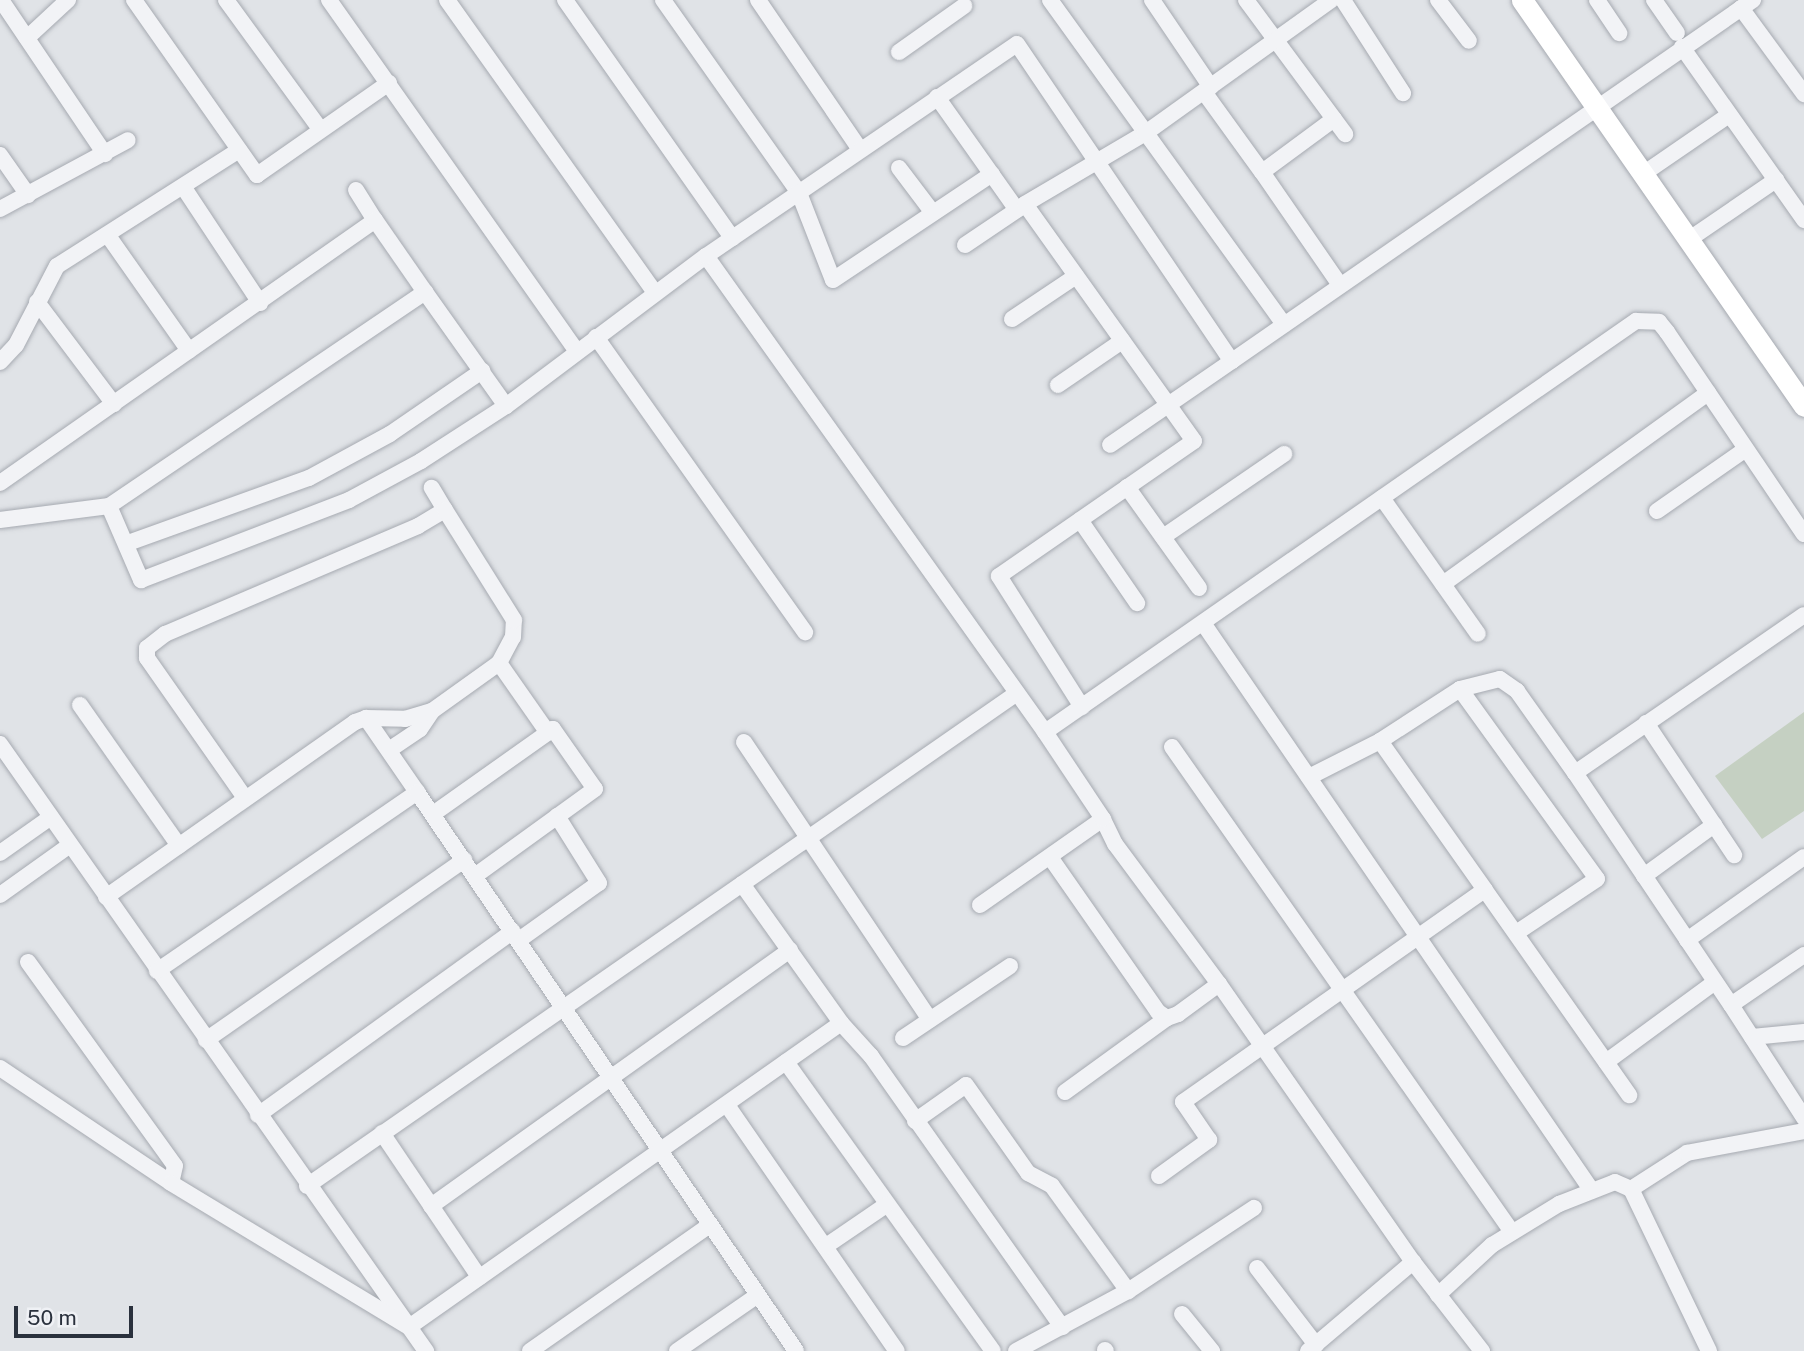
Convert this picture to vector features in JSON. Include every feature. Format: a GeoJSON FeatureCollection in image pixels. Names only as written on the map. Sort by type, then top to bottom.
{"type":"FeatureCollection","features":[{"type":"Feature","properties":{"kind":"street"},"geometry":{"type":"LineString","coordinates":[[1,0],[105,154]]}},
{"type":"Feature","properties":{"kind":"street"},"geometry":{"type":"LineString","coordinates":[[27,37],[68,0]]}},
{"type":"Feature","properties":{"kind":"street"},"geometry":{"type":"LineString","coordinates":[[134,0],[257,174],[389,83]]}},
{"type":"Feature","properties":{"kind":"street"},"geometry":{"type":"LineString","coordinates":[[226,0],[320,129]]}},
{"type":"Feature","properties":{"kind":"street"},"geometry":{"type":"LineString","coordinates":[[329,0],[577,351]]}},
{"type":"Feature","properties":{"kind":"street"},"geometry":{"type":"LineString","coordinates":[[447,0],[655,293]]}},
{"type":"Feature","properties":{"kind":"street"},"geometry":{"type":"LineString","coordinates":[[565,0],[732,238]]}},
{"type":"Feature","properties":{"kind":"street"},"geometry":{"type":"LineString","coordinates":[[663,0],[799,193],[833,280],[992,174]]}},
{"type":"Feature","properties":{"kind":"street"},"geometry":{"type":"LineString","coordinates":[[758,0],[859,148]]}},
{"type":"Feature","properties":{"kind":"street"},"geometry":{"type":"LineString","coordinates":[[1050,0],[1284,325]]}},
{"type":"Feature","properties":{"kind":"street"},"geometry":{"type":"LineString","coordinates":[[1152,0],[1262,172],[1340,285]]}},
{"type":"Feature","properties":{"kind":"street"},"geometry":{"type":"LineString","coordinates":[[1246,0],[1345,134]]}},
{"type":"Feature","properties":{"kind":"street"},"geometry":{"type":"LineString","coordinates":[[965,245],[1095,159],[1144,134],[1331,0]]}},
{"type":"Feature","properties":{"kind":"street"},"geometry":{"type":"LineString","coordinates":[[1343,0],[1403,93]]}},
{"type":"Feature","properties":{"kind":"street"},"geometry":{"type":"LineString","coordinates":[[1438,0],[1469,41]]}},
{"type":"Feature","properties":{"kind":"street"},"geometry":{"type":"LineString","coordinates":[[1522,0],[1804,406]]}},
{"type":"Feature","properties":{"kind":"street"},"geometry":{"type":"LineString","coordinates":[[1597,0],[1619,33]]}},
{"type":"Feature","properties":{"kind":"street"},"geometry":{"type":"LineString","coordinates":[[1654,0],[1804,220]]}},
{"type":"Feature","properties":{"kind":"street"},"geometry":{"type":"LineString","coordinates":[[899,52],[965,2]]}},
{"type":"Feature","properties":{"kind":"street"},"geometry":{"type":"LineString","coordinates":[[1110,445],[1595,106],[1679,40],[1747,4],[1804,94]]}},
{"type":"Feature","properties":{"kind":"street"},"geometry":{"type":"LineString","coordinates":[[109,506],[128,543],[141,580],[349,500],[421,461],[506,406],[655,293],[859,148],[1017,44],[1232,361]]}},
{"type":"Feature","properties":{"kind":"street"},"geometry":{"type":"LineString","coordinates":[[937,97],[992,174],[1076,276],[1194,441],[999,576],[1082,707]]}},
{"type":"Feature","properties":{"kind":"street"},"geometry":{"type":"LineString","coordinates":[[1643,174],[1730,115]]}},
{"type":"Feature","properties":{"kind":"street"},"geometry":{"type":"LineString","coordinates":[[1262,172],[1334,119]]}},
{"type":"Feature","properties":{"kind":"street"},"geometry":{"type":"LineString","coordinates":[[0,209],[128,140]]}},
{"type":"Feature","properties":{"kind":"street"},"geometry":{"type":"LineString","coordinates":[[0,362],[16,345],[57,265],[109,237],[240,150]]}},
{"type":"Feature","properties":{"kind":"street"},"geometry":{"type":"LineString","coordinates":[[0,155],[27,195]]}},
{"type":"Feature","properties":{"kind":"street"},"geometry":{"type":"LineString","coordinates":[[899,168],[933,214]]}},
{"type":"Feature","properties":{"kind":"street"},"geometry":{"type":"LineString","coordinates":[[1688,240],[1776,180]]}},
{"type":"Feature","properties":{"kind":"street"},"geometry":{"type":"LineString","coordinates":[[184,188],[260,303]]}},
{"type":"Feature","properties":{"kind":"street"},"geometry":{"type":"LineString","coordinates":[[356,190],[506,406]]}},
{"type":"Feature","properties":{"kind":"street"},"geometry":{"type":"LineString","coordinates":[[0,483],[375,220]]}},
{"type":"Feature","properties":{"kind":"street"},"geometry":{"type":"LineString","coordinates":[[109,237],[189,351]]}},
{"type":"Feature","properties":{"kind":"street"},"geometry":{"type":"LineString","coordinates":[[706,257],[1045,732],[1103,819],[1115,844],[1220,984],[1476,1349]]}},
{"type":"Feature","properties":{"kind":"street"},"geometry":{"type":"LineString","coordinates":[[1012,319],[1076,276]]}},
{"type":"Feature","properties":{"kind":"street"},"geometry":{"type":"LineString","coordinates":[[0,520],[109,506],[425,292]]}},
{"type":"Feature","properties":{"kind":"street"},"geometry":{"type":"LineString","coordinates":[[37,302],[114,404]]}},
{"type":"Feature","properties":{"kind":"street"},"geometry":{"type":"LineString","coordinates":[[1045,732],[1636,321],[1659,322],[1804,534]]}},
{"type":"Feature","properties":{"kind":"street"},"geometry":{"type":"LineString","coordinates":[[596,337],[805,632]]}},
{"type":"Feature","properties":{"kind":"street"},"geometry":{"type":"LineString","coordinates":[[1058,385],[1122,341]]}},
{"type":"Feature","properties":{"kind":"street"},"geometry":{"type":"LineString","coordinates":[[128,543],[309,478],[390,434],[482,371]]}},
{"type":"Feature","properties":{"kind":"street"},"geometry":{"type":"LineString","coordinates":[[1443,584],[1708,393]]}},
{"type":"Feature","properties":{"kind":"street"},"geometry":{"type":"LineString","coordinates":[[1657,511],[1746,449]]}},
{"type":"Feature","properties":{"kind":"street"},"geometry":{"type":"LineString","coordinates":[[1163,537],[1284,454]]}},
{"type":"Feature","properties":{"kind":"street"},"geometry":{"type":"LineString","coordinates":[[1127,487],[1199,588]]}},
{"type":"Feature","properties":{"kind":"street"},"geometry":{"type":"LineString","coordinates":[[106,897],[245,798],[366,718],[405,719],[432,711],[499,663],[513,637],[514,620],[432,488]]}},
{"type":"Feature","properties":{"kind":"street"},"geometry":{"type":"LineString","coordinates":[[1382,498],[1478,634]]}},
{"type":"Feature","properties":{"kind":"street"},"geometry":{"type":"LineString","coordinates":[[245,798],[147,657],[147,648],[165,634],[374,547],[445,510]]}},
{"type":"Feature","properties":{"kind":"street"},"geometry":{"type":"LineString","coordinates":[[1080,520],[1137,603]]}},
{"type":"Feature","properties":{"kind":"street"},"geometry":{"type":"LineString","coordinates":[[1574,773],[1804,615]]}},
{"type":"Feature","properties":{"kind":"street"},"geometry":{"type":"LineString","coordinates":[[1203,623],[1592,1191]]}},
{"type":"Feature","properties":{"kind":"street"},"geometry":{"type":"LineString","coordinates":[[499,663],[548,733]]}},
{"type":"Feature","properties":{"kind":"street"},"geometry":{"type":"LineString","coordinates":[[1308,777],[1380,741],[1460,689],[1500,679],[1517,691],[1574,773],[1804,1118]]}},
{"type":"Feature","properties":{"kind":"street"},"geometry":{"type":"LineString","coordinates":[[1460,689],[1597,879],[1516,933]]}},
{"type":"Feature","properties":{"kind":"street"},"geometry":{"type":"LineString","coordinates":[[307,1186],[565,1004],[810,838],[1017,693]]}},
{"type":"Feature","properties":{"kind":"street"},"geometry":{"type":"LineString","coordinates":[[80,705],[179,846]]}},
{"type":"Feature","properties":{"kind":"street"},"geometry":{"type":"LineString","coordinates":[[389,750],[420,729],[432,711]]}},
{"type":"Feature","properties":{"kind":"street"},"geometry":{"type":"LineString","coordinates":[[366,718],[565,1004],[660,1151],[796,1351]]}},
{"type":"Feature","properties":{"kind":"street"},"geometry":{"type":"LineString","coordinates":[[1646,723],[1734,855]]}},
{"type":"Feature","properties":{"kind":"street"},"geometry":{"type":"LineString","coordinates":[[433,814],[553,729],[595,789],[475,876]]}},
{"type":"Feature","properties":{"kind":"street"},"geometry":{"type":"LineString","coordinates":[[1380,741],[1629,1096]]}},
{"type":"Feature","properties":{"kind":"street"},"geometry":{"type":"LineString","coordinates":[[744,742],[930,1020]]}},
{"type":"Feature","properties":{"kind":"street"},"geometry":{"type":"LineString","coordinates":[[0,744],[307,1186],[426,1351]]}},
{"type":"Feature","properties":{"kind":"street"},"geometry":{"type":"LineString","coordinates":[[1172,747],[1512,1232]]}},
{"type":"Feature","properties":{"kind":"street"},"geometry":{"type":"LineString","coordinates":[[157,971],[417,792]]}},
{"type":"Feature","properties":{"kind":"street"},"geometry":{"type":"LineString","coordinates":[[258,1115],[516,936],[599,883],[557,816]]}},
{"type":"Feature","properties":{"kind":"street"},"geometry":{"type":"LineString","coordinates":[[0,853],[51,817]]}},
{"type":"Feature","properties":{"kind":"street"},"geometry":{"type":"LineString","coordinates":[[980,905],[1103,819]]}},
{"type":"Feature","properties":{"kind":"street"},"geometry":{"type":"LineString","coordinates":[[1644,876],[1714,825]]}},
{"type":"Feature","properties":{"kind":"street"},"geometry":{"type":"LineString","coordinates":[[0,895],[70,845]]}},
{"type":"Feature","properties":{"kind":"street"},"geometry":{"type":"LineString","coordinates":[[1050,857],[1158,1012],[1167,1018]]}},
{"type":"Feature","properties":{"kind":"street"},"geometry":{"type":"LineString","coordinates":[[1687,940],[1804,857]]}},
{"type":"Feature","properties":{"kind":"street"},"geometry":{"type":"LineString","coordinates":[[206,1040],[464,860]]}},
{"type":"Feature","properties":{"kind":"street"},"geometry":{"type":"LineString","coordinates":[[742,884],[841,1023],[871,1056],[1062,1327]]}},
{"type":"Feature","properties":{"kind":"street"},"geometry":{"type":"LineString","coordinates":[[1159,1176],[1209,1140],[1183,1102],[1485,890]]}},
{"type":"Feature","properties":{"kind":"street"},"geometry":{"type":"LineString","coordinates":[[431,1206],[790,950]]}},
{"type":"Feature","properties":{"kind":"street"},"geometry":{"type":"LineString","coordinates":[[28,962],[175,1166],[171,1183]]}},
{"type":"Feature","properties":{"kind":"street"},"geometry":{"type":"LineString","coordinates":[[1731,1005],[1801,964]]}},
{"type":"Feature","properties":{"kind":"street"},"geometry":{"type":"LineString","coordinates":[[903,1038],[1010,966]]}},
{"type":"Feature","properties":{"kind":"street"},"geometry":{"type":"LineString","coordinates":[[1606,1062],[1715,982]]}},
{"type":"Feature","properties":{"kind":"street"},"geometry":{"type":"LineString","coordinates":[[1065,1092],[1167,1018],[1220,984]]}},
{"type":"Feature","properties":{"kind":"street"},"geometry":{"type":"LineString","coordinates":[[409,1327],[841,1023]]}},
{"type":"Feature","properties":{"kind":"street"},"geometry":{"type":"LineString","coordinates":[[1752,1037],[1804,1032]]}},
{"type":"Feature","properties":{"kind":"street"},"geometry":{"type":"LineString","coordinates":[[786,1062],[993,1351]]}},
{"type":"Feature","properties":{"kind":"street"},"geometry":{"type":"LineString","coordinates":[[0,1068],[171,1183],[409,1327]]}},
{"type":"Feature","properties":{"kind":"street"},"geometry":{"type":"LineString","coordinates":[[915,1121],[966,1085],[1028,1174],[1052,1186],[1128,1291]]}},
{"type":"Feature","properties":{"kind":"street"},"geometry":{"type":"LineString","coordinates":[[727,1104],[897,1351]]}},
{"type":"Feature","properties":{"kind":"street"},"geometry":{"type":"LineString","coordinates":[[1631,1189],[1687,1153],[1804,1131]]}},
{"type":"Feature","properties":{"kind":"street"},"geometry":{"type":"LineString","coordinates":[[382,1133],[480,1277]]}},
{"type":"Feature","properties":{"kind":"street"},"geometry":{"type":"LineString","coordinates":[[1438,1295],[1492,1245],[1512,1232],[1615,1182],[1631,1189],[1709,1351]]}},
{"type":"Feature","properties":{"kind":"street"},"geometry":{"type":"LineString","coordinates":[[826,1246],[886,1205]]}},
{"type":"Feature","properties":{"kind":"street"},"geometry":{"type":"LineString","coordinates":[[1016,1351],[1128,1291],[1254,1208]]}},
{"type":"Feature","properties":{"kind":"street"},"geometry":{"type":"LineString","coordinates":[[530,1351],[710,1225]]}},
{"type":"Feature","properties":{"kind":"street"},"geometry":{"type":"LineString","coordinates":[[1257,1268],[1312,1348],[1413,1262]]}},
{"type":"Feature","properties":{"kind":"street"},"geometry":{"type":"LineString","coordinates":[[677,1351],[758,1296]]}},
{"type":"Feature","properties":{"kind":"street"},"geometry":{"type":"LineString","coordinates":[[1182,1314],[1212,1351]]}},
{"type":"Feature","properties":{"kind":"green space"},"geometry":{"type":"Polygon","coordinates":[[[1804,712],[1804,811],[1762,839],[1715,776],[1804,712]]]}}]}
